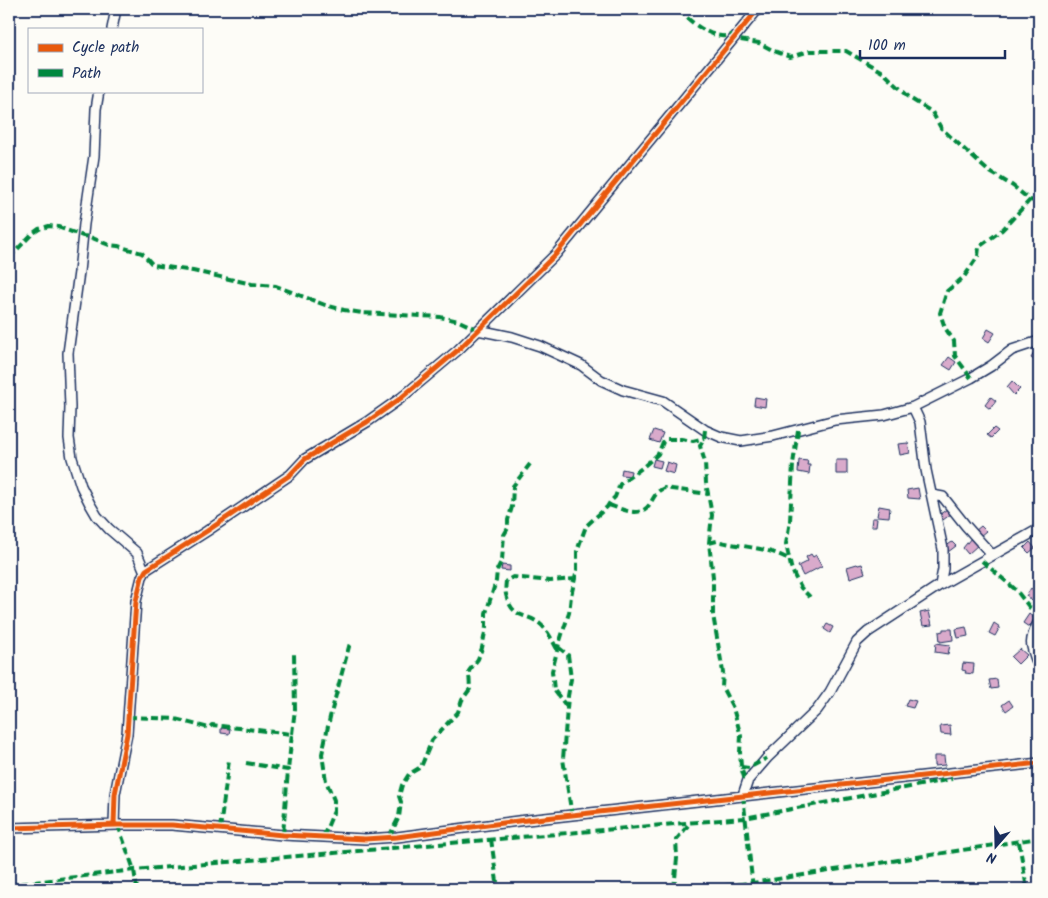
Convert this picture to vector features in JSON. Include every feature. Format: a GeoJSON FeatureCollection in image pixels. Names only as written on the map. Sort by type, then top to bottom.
{"type":"FeatureCollection","features":[{"type":"Feature","properties":{"kind":"street"},"geometry":{"type":"LineString","coordinates":[[112,28],[116,9]]}},
{"type":"Feature","properties":{"kind":"street"},"geometry":{"type":"LineString","coordinates":[[114,825],[115,794],[127,734],[136,601],[145,572],[149,567],[180,549],[290,475],[305,459],[367,422],[401,398],[458,350],[556,254],[758,9]]}},
{"type":"Feature","properties":{"kind":"street"},"geometry":{"type":"LineString","coordinates":[[99,92],[96,109],[94,156],[68,353],[69,438],[72,458],[81,486],[90,504],[109,530],[137,553],[145,572]]}},
{"type":"Feature","properties":{"kind":"street"},"geometry":{"type":"LineString","coordinates":[[478,330],[512,337],[540,346],[581,365],[601,380],[623,390],[663,401],[705,430],[721,437],[741,441],[772,436],[835,420],[884,415],[912,407],[971,378],[1012,350],[1039,341]]}},
{"type":"Feature","properties":{"kind":"street"},"geometry":{"type":"LineString","coordinates":[[912,407],[920,422],[926,470],[943,549],[940,585]]}},
{"type":"Feature","properties":{"kind":"street"},"geometry":{"type":"LineString","coordinates":[[932,495],[943,497],[992,556]]}},
{"type":"Feature","properties":{"kind":"street"},"geometry":{"type":"LineString","coordinates":[[743,795],[748,780],[767,758],[817,710],[830,692],[857,642],[868,632],[940,585],[1039,529]]}},
{"type":"Feature","properties":{"kind":"street"},"geometry":{"type":"LineString","coordinates":[[1039,621],[1032,634],[1031,644],[1039,667]]}},
{"type":"Feature","properties":{"kind":"street"},"geometry":{"type":"LineString","coordinates":[[9,828],[172,825],[283,835],[366,839],[1039,763]]}},
{"type":"Feature","properties":{"kind":"building"},"geometry":{"type":"Polygon","coordinates":[[[988,329],[995,333],[989,342],[983,338],[988,329]]]}},
{"type":"Feature","properties":{"kind":"building"},"geometry":{"type":"Polygon","coordinates":[[[1037,348],[1039,349],[1039,363],[1031,358],[1037,348]]]}},
{"type":"Feature","properties":{"kind":"building"},"geometry":{"type":"Polygon","coordinates":[[[949,357],[956,362],[951,370],[943,365],[949,357]]]}},
{"type":"Feature","properties":{"kind":"building"},"geometry":{"type":"Polygon","coordinates":[[[1012,381],[1020,389],[1014,395],[1007,387],[1012,381]]]}},
{"type":"Feature","properties":{"kind":"building"},"geometry":{"type":"Polygon","coordinates":[[[755,397],[766,399],[765,407],[754,405],[755,397]]]}},
{"type":"Feature","properties":{"kind":"building"},"geometry":{"type":"Polygon","coordinates":[[[991,397],[996,401],[990,409],[985,405],[991,397]]]}},
{"type":"Feature","properties":{"kind":"building"},"geometry":{"type":"Polygon","coordinates":[[[994,428],[998,431],[991,438],[987,435],[994,428]]]}},
{"type":"Feature","properties":{"kind":"building"},"geometry":{"type":"Polygon","coordinates":[[[654,430],[663,433],[659,443],[650,440],[654,430]]]}},
{"type":"Feature","properties":{"kind":"building"},"geometry":{"type":"Polygon","coordinates":[[[908,443],[910,453],[900,455],[898,444],[908,443]]]}},
{"type":"Feature","properties":{"kind":"building"},"geometry":{"type":"Polygon","coordinates":[[[654,459],[662,461],[660,468],[652,466],[654,459]]]}},
{"type":"Feature","properties":{"kind":"building"},"geometry":{"type":"Polygon","coordinates":[[[799,460],[808,461],[807,465],[810,465],[809,474],[798,472],[799,460]]]}},
{"type":"Feature","properties":{"kind":"building"},"geometry":{"type":"Polygon","coordinates":[[[836,460],[847,460],[847,474],[836,474],[836,460]]]}},
{"type":"Feature","properties":{"kind":"building"},"geometry":{"type":"Polygon","coordinates":[[[667,462],[676,465],[674,474],[664,471],[667,462]]]}},
{"type":"Feature","properties":{"kind":"building"},"geometry":{"type":"Polygon","coordinates":[[[622,469],[631,471],[630,476],[621,475],[622,469]]]}},
{"type":"Feature","properties":{"kind":"building"},"geometry":{"type":"Polygon","coordinates":[[[918,488],[920,499],[908,498],[907,490],[918,488]]]}},
{"type":"Feature","properties":{"kind":"building"},"geometry":{"type":"Polygon","coordinates":[[[1039,495],[1039,506],[1037,508],[1032,501],[1039,495]]]}},
{"type":"Feature","properties":{"kind":"building"},"geometry":{"type":"Polygon","coordinates":[[[879,506],[890,508],[889,517],[877,516],[879,506]]]}},
{"type":"Feature","properties":{"kind":"building"},"geometry":{"type":"Polygon","coordinates":[[[947,509],[951,514],[943,520],[939,515],[947,509]]]}},
{"type":"Feature","properties":{"kind":"building"},"geometry":{"type":"Polygon","coordinates":[[[872,518],[877,518],[876,526],[871,526],[872,518]]]}},
{"type":"Feature","properties":{"kind":"building"},"geometry":{"type":"Polygon","coordinates":[[[981,526],[986,531],[980,536],[975,531],[981,526]]]}},
{"type":"Feature","properties":{"kind":"building"},"geometry":{"type":"Polygon","coordinates":[[[971,538],[978,545],[968,554],[963,548],[971,538]]]}},
{"type":"Feature","properties":{"kind":"building"},"geometry":{"type":"Polygon","coordinates":[[[952,542],[956,546],[948,552],[945,547],[952,542]]]}},
{"type":"Feature","properties":{"kind":"building"},"geometry":{"type":"Polygon","coordinates":[[[1030,542],[1035,548],[1029,553],[1024,548],[1030,542]]]}},
{"type":"Feature","properties":{"kind":"building"},"geometry":{"type":"Polygon","coordinates":[[[811,554],[813,557],[816,555],[822,566],[803,576],[798,566],[808,561],[806,557],[811,554]]]}},
{"type":"Feature","properties":{"kind":"building"},"geometry":{"type":"Polygon","coordinates":[[[862,564],[865,573],[850,578],[847,567],[862,564]]]}},
{"type":"Feature","properties":{"kind":"building"},"geometry":{"type":"Polygon","coordinates":[[[502,565],[510,566],[510,571],[501,570],[502,565]]]}},
{"type":"Feature","properties":{"kind":"building"},"geometry":{"type":"Polygon","coordinates":[[[1031,588],[1037,593],[1032,601],[1026,596],[1031,588]]]}},
{"type":"Feature","properties":{"kind":"building"},"geometry":{"type":"Polygon","coordinates":[[[929,611],[932,625],[923,626],[920,613],[929,611]]]}},
{"type":"Feature","properties":{"kind":"building"},"geometry":{"type":"Polygon","coordinates":[[[1029,614],[1035,619],[1029,627],[1023,623],[1029,614]]]}},
{"type":"Feature","properties":{"kind":"building"},"geometry":{"type":"Polygon","coordinates":[[[994,623],[1000,627],[995,636],[989,633],[994,623]]]}},
{"type":"Feature","properties":{"kind":"building"},"geometry":{"type":"Polygon","coordinates":[[[827,624],[833,627],[830,633],[824,629],[827,624]]]}},
{"type":"Feature","properties":{"kind":"building"},"geometry":{"type":"Polygon","coordinates":[[[966,627],[968,636],[958,638],[956,629],[966,627]]]}},
{"type":"Feature","properties":{"kind":"building"},"geometry":{"type":"Polygon","coordinates":[[[943,629],[952,629],[953,640],[940,642],[939,632],[943,631],[943,629]]]}},
{"type":"Feature","properties":{"kind":"building"},"geometry":{"type":"Polygon","coordinates":[[[936,643],[950,645],[948,654],[935,652],[936,643]]]}},
{"type":"Feature","properties":{"kind":"building"},"geometry":{"type":"Polygon","coordinates":[[[1020,649],[1027,655],[1018,664],[1011,657],[1020,649]]]}},
{"type":"Feature","properties":{"kind":"building"},"geometry":{"type":"Polygon","coordinates":[[[963,663],[974,664],[973,674],[965,673],[966,671],[962,670],[963,663]]]}},
{"type":"Feature","properties":{"kind":"building"},"geometry":{"type":"Polygon","coordinates":[[[997,679],[998,688],[991,689],[989,680],[997,679]]]}},
{"type":"Feature","properties":{"kind":"building"},"geometry":{"type":"Polygon","coordinates":[[[908,699],[916,701],[913,708],[905,706],[908,699]]]}},
{"type":"Feature","properties":{"kind":"building"},"geometry":{"type":"Polygon","coordinates":[[[1009,700],[1013,706],[1006,711],[1002,705],[1009,700]]]}},
{"type":"Feature","properties":{"kind":"building"},"geometry":{"type":"Polygon","coordinates":[[[950,725],[951,735],[941,734],[940,726],[950,725]]]}},
{"type":"Feature","properties":{"kind":"building"},"geometry":{"type":"Polygon","coordinates":[[[221,728],[230,729],[229,734],[221,733],[221,728]]]}},
{"type":"Feature","properties":{"kind":"building"},"geometry":{"type":"Polygon","coordinates":[[[934,756],[944,756],[945,765],[934,766],[934,756]]]}},
{"type":"Feature","properties":{"kind":"marked path"},"geometry":{"type":"LineString","coordinates":[[679,9],[695,25],[710,33],[724,36],[731,35],[740,40],[759,43],[790,57],[810,51],[846,51],[884,73],[911,99],[932,112],[941,128],[987,170],[1013,186],[1030,200],[1039,202]]}},
{"type":"Feature","properties":{"kind":"marked path"},"geometry":{"type":"LineString","coordinates":[[971,378],[955,356],[954,341],[945,328],[940,313],[947,291],[964,277],[978,256],[979,247],[1002,230],[1030,200]]}},
{"type":"Feature","properties":{"kind":"marked path"},"geometry":{"type":"LineString","coordinates":[[9,258],[39,229],[49,226],[58,227],[109,245],[142,253],[153,265],[193,271],[252,284],[276,286],[325,305],[344,310],[362,313],[440,317],[459,321],[478,330]]}},
{"type":"Feature","properties":{"kind":"marked path"},"geometry":{"type":"LineString","coordinates":[[705,430],[700,446],[705,462],[706,483],[712,515],[709,543],[713,577],[713,615],[723,672],[722,687],[733,708],[741,736],[741,767],[744,777],[748,780]]}},
{"type":"Feature","properties":{"kind":"marked path"},"geometry":{"type":"LineString","coordinates":[[798,430],[793,464],[790,521],[786,544],[795,577],[801,588],[810,597]]}},
{"type":"Feature","properties":{"kind":"marked path"},"geometry":{"type":"LineString","coordinates":[[567,707],[554,690],[552,671],[569,613],[577,570],[577,551],[586,526],[607,507],[615,497],[620,484],[658,454],[663,442],[667,439],[693,441],[704,438]]}},
{"type":"Feature","properties":{"kind":"marked path"},"geometry":{"type":"LineString","coordinates":[[389,837],[399,817],[401,802],[399,796],[402,785],[409,774],[421,767],[432,740],[458,712],[462,700],[470,689],[469,671],[478,659],[482,648],[486,627],[486,613],[496,581],[497,570],[502,560],[504,535],[508,528],[512,507],[513,486],[530,464]]}},
{"type":"Feature","properties":{"kind":"marked path"},"geometry":{"type":"LineString","coordinates":[[609,505],[638,512],[647,507],[655,495],[664,488],[709,494]]}},
{"type":"Feature","properties":{"kind":"marked path"},"geometry":{"type":"LineString","coordinates":[[709,543],[717,541],[764,550],[790,560]]}},
{"type":"Feature","properties":{"kind":"marked path"},"geometry":{"type":"LineString","coordinates":[[982,561],[1016,590],[1030,608],[1039,615]]}},
{"type":"Feature","properties":{"kind":"marked path"},"geometry":{"type":"LineString","coordinates":[[557,649],[542,625],[514,611],[506,594],[506,581],[513,577],[550,581],[575,579]]}},
{"type":"Feature","properties":{"kind":"marked path"},"geometry":{"type":"LineString","coordinates":[[323,837],[334,811],[334,800],[326,781],[322,754],[350,643]]}},
{"type":"Feature","properties":{"kind":"marked path"},"geometry":{"type":"LineString","coordinates":[[558,647],[568,655],[571,679],[563,759],[572,816]]}},
{"type":"Feature","properties":{"kind":"marked path"},"geometry":{"type":"LineString","coordinates":[[292,734],[295,709],[294,654]]}},
{"type":"Feature","properties":{"kind":"marked path"},"geometry":{"type":"LineString","coordinates":[[128,717],[175,719],[209,728],[212,725],[292,734],[288,770]]}},
{"type":"Feature","properties":{"kind":"marked path"},"geometry":{"type":"LineString","coordinates":[[741,767],[749,768],[767,758]]}},
{"type":"Feature","properties":{"kind":"marked path"},"geometry":{"type":"LineString","coordinates":[[220,829],[229,760]]}},
{"type":"Feature","properties":{"kind":"marked path"},"geometry":{"type":"LineString","coordinates":[[246,763],[288,770],[283,835]]}},
{"type":"Feature","properties":{"kind":"marked path"},"geometry":{"type":"LineString","coordinates":[[9,885],[134,870],[744,818],[952,779]]}},
{"type":"Feature","properties":{"kind":"marked path"},"geometry":{"type":"LineString","coordinates":[[743,795],[753,889]]}},
{"type":"Feature","properties":{"kind":"marked path"},"geometry":{"type":"LineString","coordinates":[[674,889],[677,858],[676,840],[690,823]]}},
{"type":"Feature","properties":{"kind":"marked path"},"geometry":{"type":"LineString","coordinates":[[118,825],[134,870],[137,889]]}},
{"type":"Feature","properties":{"kind":"marked path"},"geometry":{"type":"LineString","coordinates":[[690,889],[752,883],[1039,838]]}},
{"type":"Feature","properties":{"kind":"marked path"},"geometry":{"type":"LineString","coordinates":[[491,839],[498,889]]}},
{"type":"Feature","properties":{"kind":"marked path"},"geometry":{"type":"LineString","coordinates":[[1019,842],[1027,889]]}},
{"type":"Feature","properties":{"kind":"cycle path"},"geometry":{"type":"LineString","coordinates":[[114,825],[115,794],[127,734],[136,601],[142,577],[146,570],[290,475],[305,459],[367,422],[401,398],[458,350],[556,254],[758,9]]}},
{"type":"Feature","properties":{"kind":"cycle path"},"geometry":{"type":"LineString","coordinates":[[9,828],[172,825],[283,835],[365,839],[397,837],[518,821],[1039,763]]}}]}
